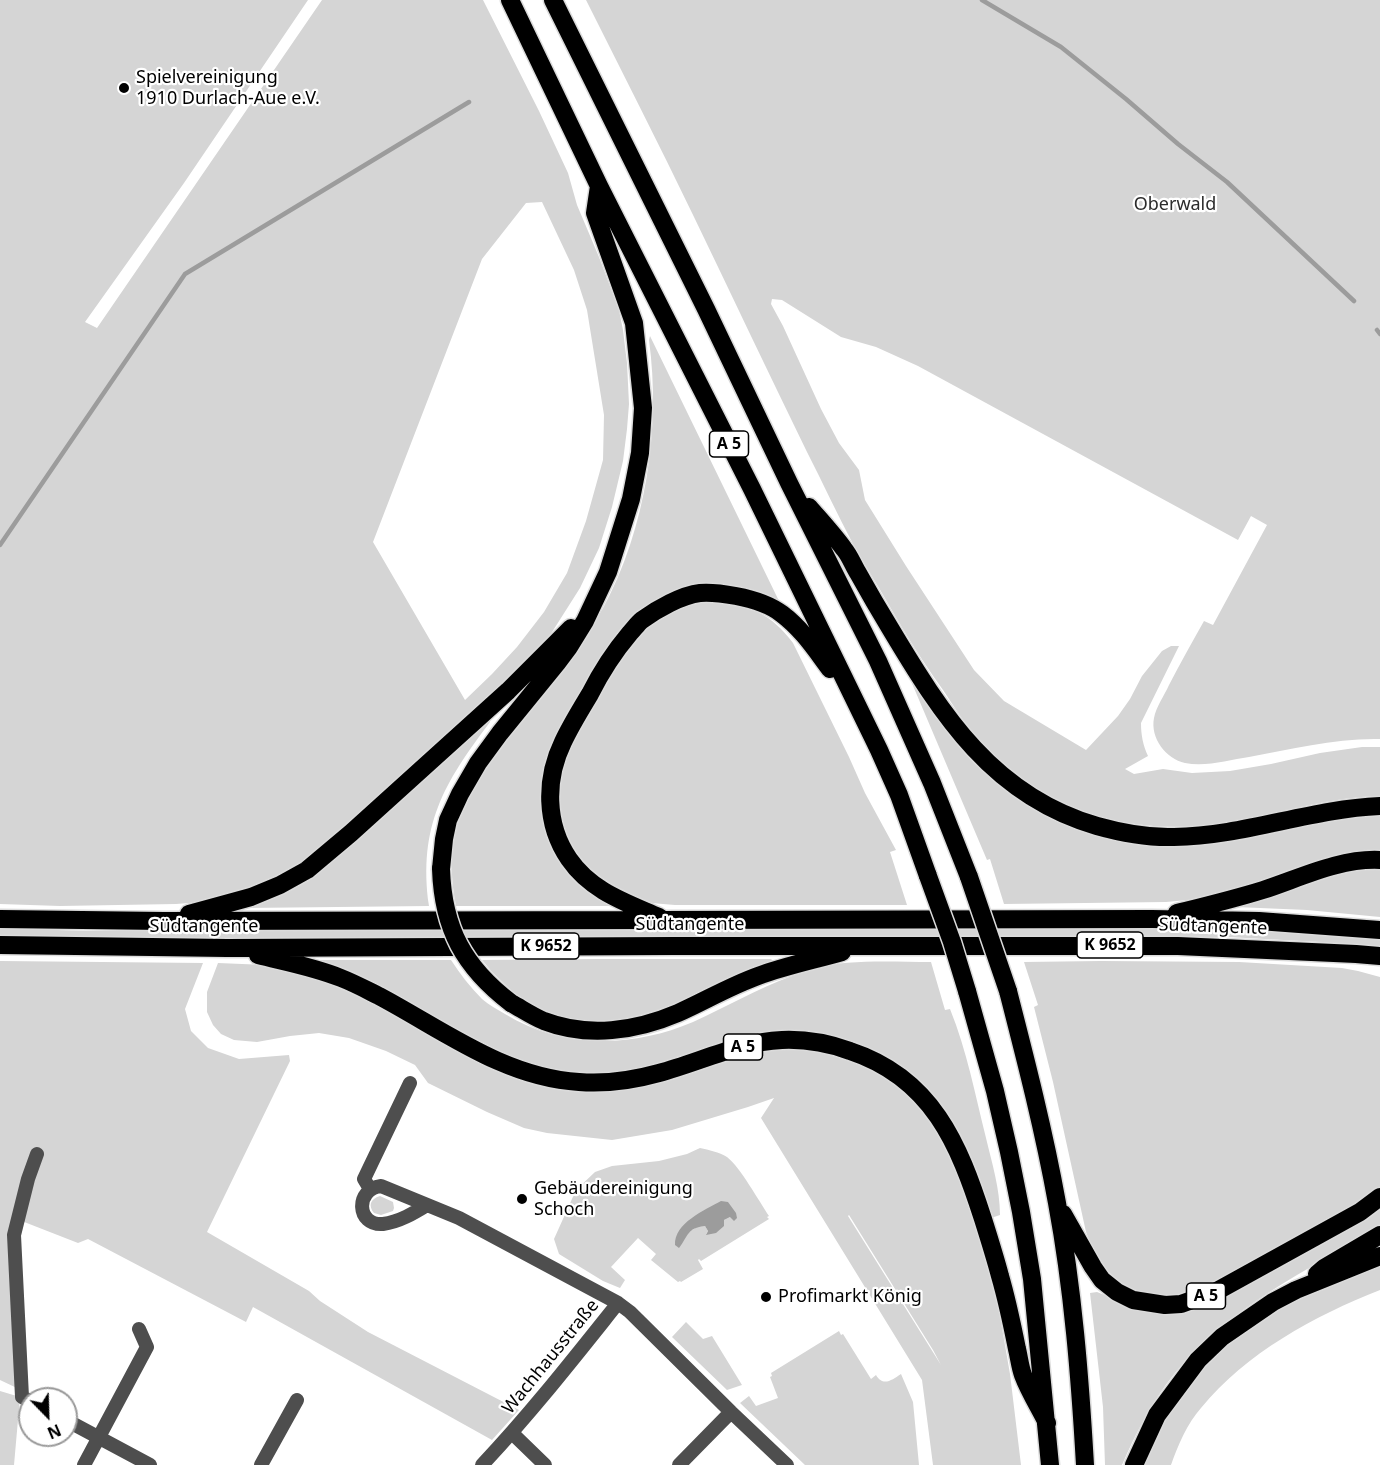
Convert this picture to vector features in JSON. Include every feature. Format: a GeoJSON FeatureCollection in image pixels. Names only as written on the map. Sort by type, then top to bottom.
{"type":"FeatureCollection","features":[{"type":"Feature","properties":{"kind":"highway","name":"A 5"},"geometry":{"type":"LineString","coordinates":[[510,0],[599,186],[752,489],[856,704],[898,795],[928,876],[967,991],[1010,1152],[1032,1279],[1050,1465]]}},
{"type":"Feature","properties":{"kind":"highway","name":"A 5"},"geometry":{"type":"LineString","coordinates":[[553,0],[878,661],[932,783],[969,877],[1008,991],[1036,1102],[1057,1203],[1077,1352],[1085,1465]]}},
{"type":"Feature","properties":{"kind":"highway"},"geometry":{"type":"LineString","coordinates":[[164,921],[251,897],[307,870],[508,692],[556,644],[593,602],[608,572],[631,499],[640,453],[643,408],[634,323],[595,213],[599,186]]}},
{"type":"Feature","properties":{"kind":"highway","name":"A 5"},"geometry":{"type":"LineString","coordinates":[[789,483],[845,550],[907,656],[955,728],[995,770],[1020,790],[1040,802],[1071,817],[1105,828],[1138,835],[1171,837],[1226,833],[1339,809],[1380,806]]}},
{"type":"Feature","properties":{"kind":"highway","name":"A 5"},"geometry":{"type":"LineString","coordinates":[[667,920],[619,900],[597,888],[578,872],[567,857],[552,820],[550,801],[555,762],[562,743],[620,644],[641,621],[668,603],[699,593],[728,594],[755,600],[781,613],[802,632],[856,704]]}},
{"type":"Feature","properties":{"kind":"highway","name":"K 9652"},"geometry":{"type":"LineString","coordinates":[[593,602],[585,621],[569,647],[500,733],[469,777],[448,820],[441,869],[446,914],[461,949],[476,970],[489,985],[511,1003],[543,1020],[562,1026],[594,1030],[622,1029],[645,1025],[664,1018],[758,975],[864,946]]}},
{"type":"Feature","properties":{"kind":"highway","name":"K 9652"},"geometry":{"type":"LineString","coordinates":[[1152,920],[1236,898],[1338,864],[1380,860]]}},
{"type":"Feature","properties":{"kind":"highway","name":"Südtangente"},"geometry":{"type":"LineString","coordinates":[[0,919],[164,921],[1152,920],[1259,921],[1380,930]]}},
{"type":"Feature","properties":{"kind":"highway","name":"Südtangente"},"geometry":{"type":"LineString","coordinates":[[0,945],[227,948],[1178,946],[1380,956]]}},
{"type":"Feature","properties":{"kind":"highway","name":"A 5"},"geometry":{"type":"LineString","coordinates":[[227,948],[299,965],[340,978],[379,996],[461,1044],[511,1066],[554,1078],[579,1082],[637,1078],[660,1073],[734,1048],[781,1040],[804,1040],[832,1045],[880,1062],[923,1097],[944,1125],[960,1153],[1000,1276],[1023,1374],[1047,1423]]}},
{"type":"Feature","properties":{"kind":"highway"},"geometry":{"type":"LineString","coordinates":[[1356,954],[1380,967]]}},
{"type":"Feature","properties":{"kind":"highway","name":"A 5"},"geometry":{"type":"LineString","coordinates":[[1057,1203],[1102,1280],[1117,1292],[1133,1300],[1165,1305],[1181,1304],[1218,1291],[1360,1212],[1380,1197]]}},
{"type":"Feature","properties":{"kind":"highway"},"geometry":{"type":"LineString","coordinates":[[1296,1290],[1324,1268],[1380,1235]]}},
{"type":"Feature","properties":{"kind":"highway"},"geometry":{"type":"LineString","coordinates":[[1134,1465],[1157,1415],[1198,1360],[1222,1337],[1273,1302],[1296,1290],[1380,1256]]}},
{"type":"Feature","properties":{"kind":"street"},"geometry":{"type":"LineString","coordinates":[[370,1189],[364,1179],[410,1083]]}},
{"type":"Feature","properties":{"kind":"street"},"geometry":{"type":"LineString","coordinates":[[25,1387],[14,1235],[28,1179],[37,1154]]}},
{"type":"Feature","properties":{"kind":"street"},"geometry":{"type":"LineString","coordinates":[[427,1205],[406,1217],[382,1224],[371,1222],[366,1218],[362,1208],[366,1193],[370,1189],[381,1186],[459,1218],[618,1303],[630,1312],[730,1412],[787,1465]]}},
{"type":"Feature","properties":{"kind":"street","name":"Wachhausstraße"},"geometry":{"type":"LineString","coordinates":[[482,1465],[552,1386],[618,1303]]}},
{"type":"Feature","properties":{"kind":"street"},"geometry":{"type":"LineString","coordinates":[[84,1465],[147,1347],[139,1329]]}},
{"type":"Feature","properties":{"kind":"street"},"geometry":{"type":"LineString","coordinates":[[261,1465],[297,1400]]}},
{"type":"Feature","properties":{"kind":"street"},"geometry":{"type":"LineString","coordinates":[[679,1465],[730,1412]]}},
{"type":"Feature","properties":{"kind":"street"},"geometry":{"type":"LineString","coordinates":[[78,1426],[150,1465]]}},
{"type":"Feature","properties":{"kind":"street","name":"Wachhausstraße"},"geometry":{"type":"LineString","coordinates":[[512,1433],[545,1465]]}},
{"type":"Feature","properties":{"kind":"green space"},"geometry":{"type":"Polygon","coordinates":[[[0,0],[308,0],[184,183],[85,322],[97,328],[322,0],[483,0],[568,173],[577,205],[619,310],[623,330],[629,404],[623,461],[599,548],[580,588],[547,640],[527,662],[306,861],[253,890],[202,902],[176,904],[60,906],[0,904],[0,0]],[[542,202],[526,203],[482,259],[373,542],[465,700],[517,647],[544,612],[567,573],[586,521],[603,460],[604,415],[587,310],[574,270],[542,202]]]}},
{"type":"Feature","properties":{"kind":"green space","name":"Oberwald"},"geometry":{"type":"Polygon","coordinates":[[[586,0],[1380,0],[1380,739],[1331,742],[1209,764],[1185,763],[1172,757],[1161,746],[1154,733],[1156,710],[1204,621],[1213,625],[1267,525],[1251,516],[1238,540],[918,366],[876,347],[841,337],[782,300],[772,299],[771,304],[839,443],[859,470],[865,500],[974,670],[1004,701],[1086,750],[1118,716],[1142,676],[1162,651],[1171,646],[1179,646],[1141,723],[1148,756],[1125,769],[1134,774],[1163,769],[1192,773],[1230,771],[1320,753],[1380,747],[1380,796],[1326,802],[1219,824],[1170,827],[1120,822],[1069,806],[1036,789],[980,742],[926,665],[853,544],[586,0]]]}},
{"type":"Feature","properties":{"kind":"green space"},"geometry":{"type":"Polygon","coordinates":[[[650,336],[779,601],[753,590],[713,587],[617,638],[543,805],[610,906],[456,906],[452,858],[453,838],[460,817],[485,769],[564,669],[598,617],[618,577],[630,545],[640,512],[651,443],[653,408],[650,336]]]}},
{"type":"Feature","properties":{"kind":"green space"},"geometry":{"type":"Polygon","coordinates":[[[714,602],[738,605],[759,612],[785,633],[793,643],[865,793],[896,850],[890,852],[907,905],[675,905],[651,903],[627,896],[592,875],[569,845],[558,811],[558,781],[567,752],[621,655],[646,627],[671,610],[714,602]]]}},
{"type":"Feature","properties":{"kind":"green space"},"geometry":{"type":"Polygon","coordinates":[[[911,681],[949,734],[975,764],[1023,801],[1077,828],[1135,843],[1166,846],[1196,845],[1325,820],[1380,815],[1380,853],[1270,880],[1209,898],[1166,902],[1004,904],[990,859],[987,860],[911,681]]]}},
{"type":"Feature","properties":{"kind":"green space"},"geometry":{"type":"Polygon","coordinates":[[[489,719],[490,722],[460,765],[438,807],[427,852],[429,906],[245,908],[489,719]]]}},
{"type":"Feature","properties":{"kind":"green space"},"geometry":{"type":"Polygon","coordinates":[[[1342,869],[1380,870],[1380,917],[1307,910],[1236,907],[1342,869]]]}},
{"type":"Feature","properties":{"kind":"green space"},"geometry":{"type":"Polygon","coordinates":[[[1124,927],[1291,931],[1380,938],[1380,948],[1227,937],[698,936],[146,939],[0,936],[0,928],[87,931],[1124,927]]]}},
{"type":"Feature","properties":{"kind":"green space"},"geometry":{"type":"Polygon","coordinates":[[[771,959],[773,961],[690,1002],[625,1024],[577,1021],[533,1006],[511,991],[482,960],[771,959]]]}},
{"type":"Feature","properties":{"kind":"green space"},"geometry":{"type":"Polygon","coordinates":[[[314,960],[451,960],[482,999],[505,1014],[550,1034],[598,1041],[646,1037],[670,1031],[813,968],[857,962],[931,962],[945,1010],[950,1009],[966,1057],[995,1176],[1000,1215],[991,1218],[947,1118],[822,1035],[657,1069],[577,1077],[522,1065],[314,960]]]}},
{"type":"Feature","properties":{"kind":"green space"},"geometry":{"type":"Polygon","coordinates":[[[0,961],[203,963],[185,1009],[191,1031],[208,1048],[239,1059],[289,1055],[290,1061],[207,1232],[309,1291],[320,1301],[368,1332],[519,1410],[492,1440],[253,1307],[246,1322],[88,1239],[78,1243],[14,1218],[19,1387],[0,1380],[0,961]]]}},
{"type":"Feature","properties":{"kind":"green space"},"geometry":{"type":"Polygon","coordinates":[[[1024,962],[1239,962],[1342,968],[1380,977],[1380,1189],[1233,1276],[1172,1298],[1145,1295],[1121,1283],[1102,1266],[1086,1232],[1034,1007],[1038,1005],[1024,962]]]}},
{"type":"Feature","properties":{"kind":"green space"},"geometry":{"type":"Polygon","coordinates":[[[218,963],[266,965],[314,975],[557,1087],[773,1048],[824,1050],[863,1063],[900,1086],[917,1103],[934,1123],[954,1160],[993,1276],[1010,1374],[1021,1465],[933,1465],[922,1380],[761,1118],[774,1098],[672,1130],[612,1140],[547,1133],[524,1128],[487,1112],[428,1083],[415,1065],[386,1051],[349,1038],[319,1033],[257,1042],[234,1040],[221,1034],[213,1025],[207,1012],[207,992],[218,963]],[[849,1215],[941,1365],[933,1350],[849,1215]]]}},
{"type":"Feature","properties":{"kind":"green space"},"geometry":{"type":"Polygon","coordinates":[[[700,1148],[727,1157],[743,1176],[769,1219],[701,1261],[699,1259],[703,1269],[681,1282],[651,1260],[656,1254],[638,1238],[611,1267],[625,1280],[620,1288],[603,1281],[559,1254],[554,1239],[576,1190],[595,1172],[612,1166],[659,1161],[700,1148]],[[728,1202],[690,1231],[705,1226],[708,1231],[706,1234],[730,1217],[728,1202]]]}},
{"type":"Feature","properties":{"kind":"green space"},"geometry":{"type":"Polygon","coordinates":[[[380,1196],[393,1202],[393,1211],[381,1215],[374,1213],[371,1203],[380,1196]]]}},
{"type":"Feature","properties":{"kind":"green space"},"geometry":{"type":"Polygon","coordinates":[[[1380,1204],[1380,1228],[1270,1291],[1244,1309],[1196,1350],[1159,1395],[1122,1465],[1105,1465],[1103,1407],[1090,1293],[1097,1292],[1153,1312],[1380,1204]]]}},
{"type":"Feature","properties":{"kind":"green space"},"geometry":{"type":"Polygon","coordinates":[[[1380,1264],[1380,1290],[1306,1324],[1260,1353],[1219,1388],[1196,1414],[1183,1435],[1171,1465],[1143,1465],[1172,1408],[1193,1379],[1231,1341],[1259,1319],[1287,1303],[1380,1264]]]}},
{"type":"Feature","properties":{"kind":"green space"},"geometry":{"type":"Polygon","coordinates":[[[686,1322],[703,1339],[712,1336],[742,1385],[727,1390],[672,1337],[686,1322]]]}},
{"type":"Feature","properties":{"kind":"green space"},"geometry":{"type":"Polygon","coordinates":[[[839,1331],[871,1379],[876,1375],[885,1382],[901,1374],[913,1402],[919,1465],[805,1465],[740,1403],[749,1396],[756,1406],[778,1398],[770,1377],[771,1373],[839,1331]]]}},
{"type":"Feature","properties":{"kind":"green space"},"geometry":{"type":"Polygon","coordinates":[[[0,1391],[18,1396],[18,1420],[14,1465],[0,1465],[0,1391]]]}},
{"type":"Feature","properties":{"kind":"shaded area"},"geometry":{"type":"Polygon","coordinates":[[[721,1201],[728,1202],[736,1213],[737,1218],[734,1221],[730,1217],[724,1220],[724,1226],[716,1233],[706,1235],[708,1231],[705,1226],[695,1228],[679,1248],[675,1245],[676,1237],[685,1224],[721,1201]]]}},
{"type":"Feature","properties":{"kind":"waterway"},"geometry":{"type":"LineString","coordinates":[[982,0],[1061,47],[1126,99],[1227,182],[1354,301]]}},
{"type":"Feature","properties":{"kind":"waterway"},"geometry":{"type":"LineString","coordinates":[[0,545],[185,274],[469,102]]}},
{"type":"Feature","properties":{"kind":"waterway"},"geometry":{"type":"LineString","coordinates":[[1377,330],[1380,334]]}},
{"type":"Feature","properties":{"kind":"place","name":"Spielvereinigung 1910 Durlach-Aue e.V."},"geometry":{"type":"Point","coordinates":[124,88]}},
{"type":"Feature","properties":{"kind":"place","name":"Gebäudereinigung Schoch"},"geometry":{"type":"Point","coordinates":[522,1199]}},
{"type":"Feature","properties":{"kind":"place","name":"Profimarkt König"},"geometry":{"type":"Point","coordinates":[766,1297]}}]}
